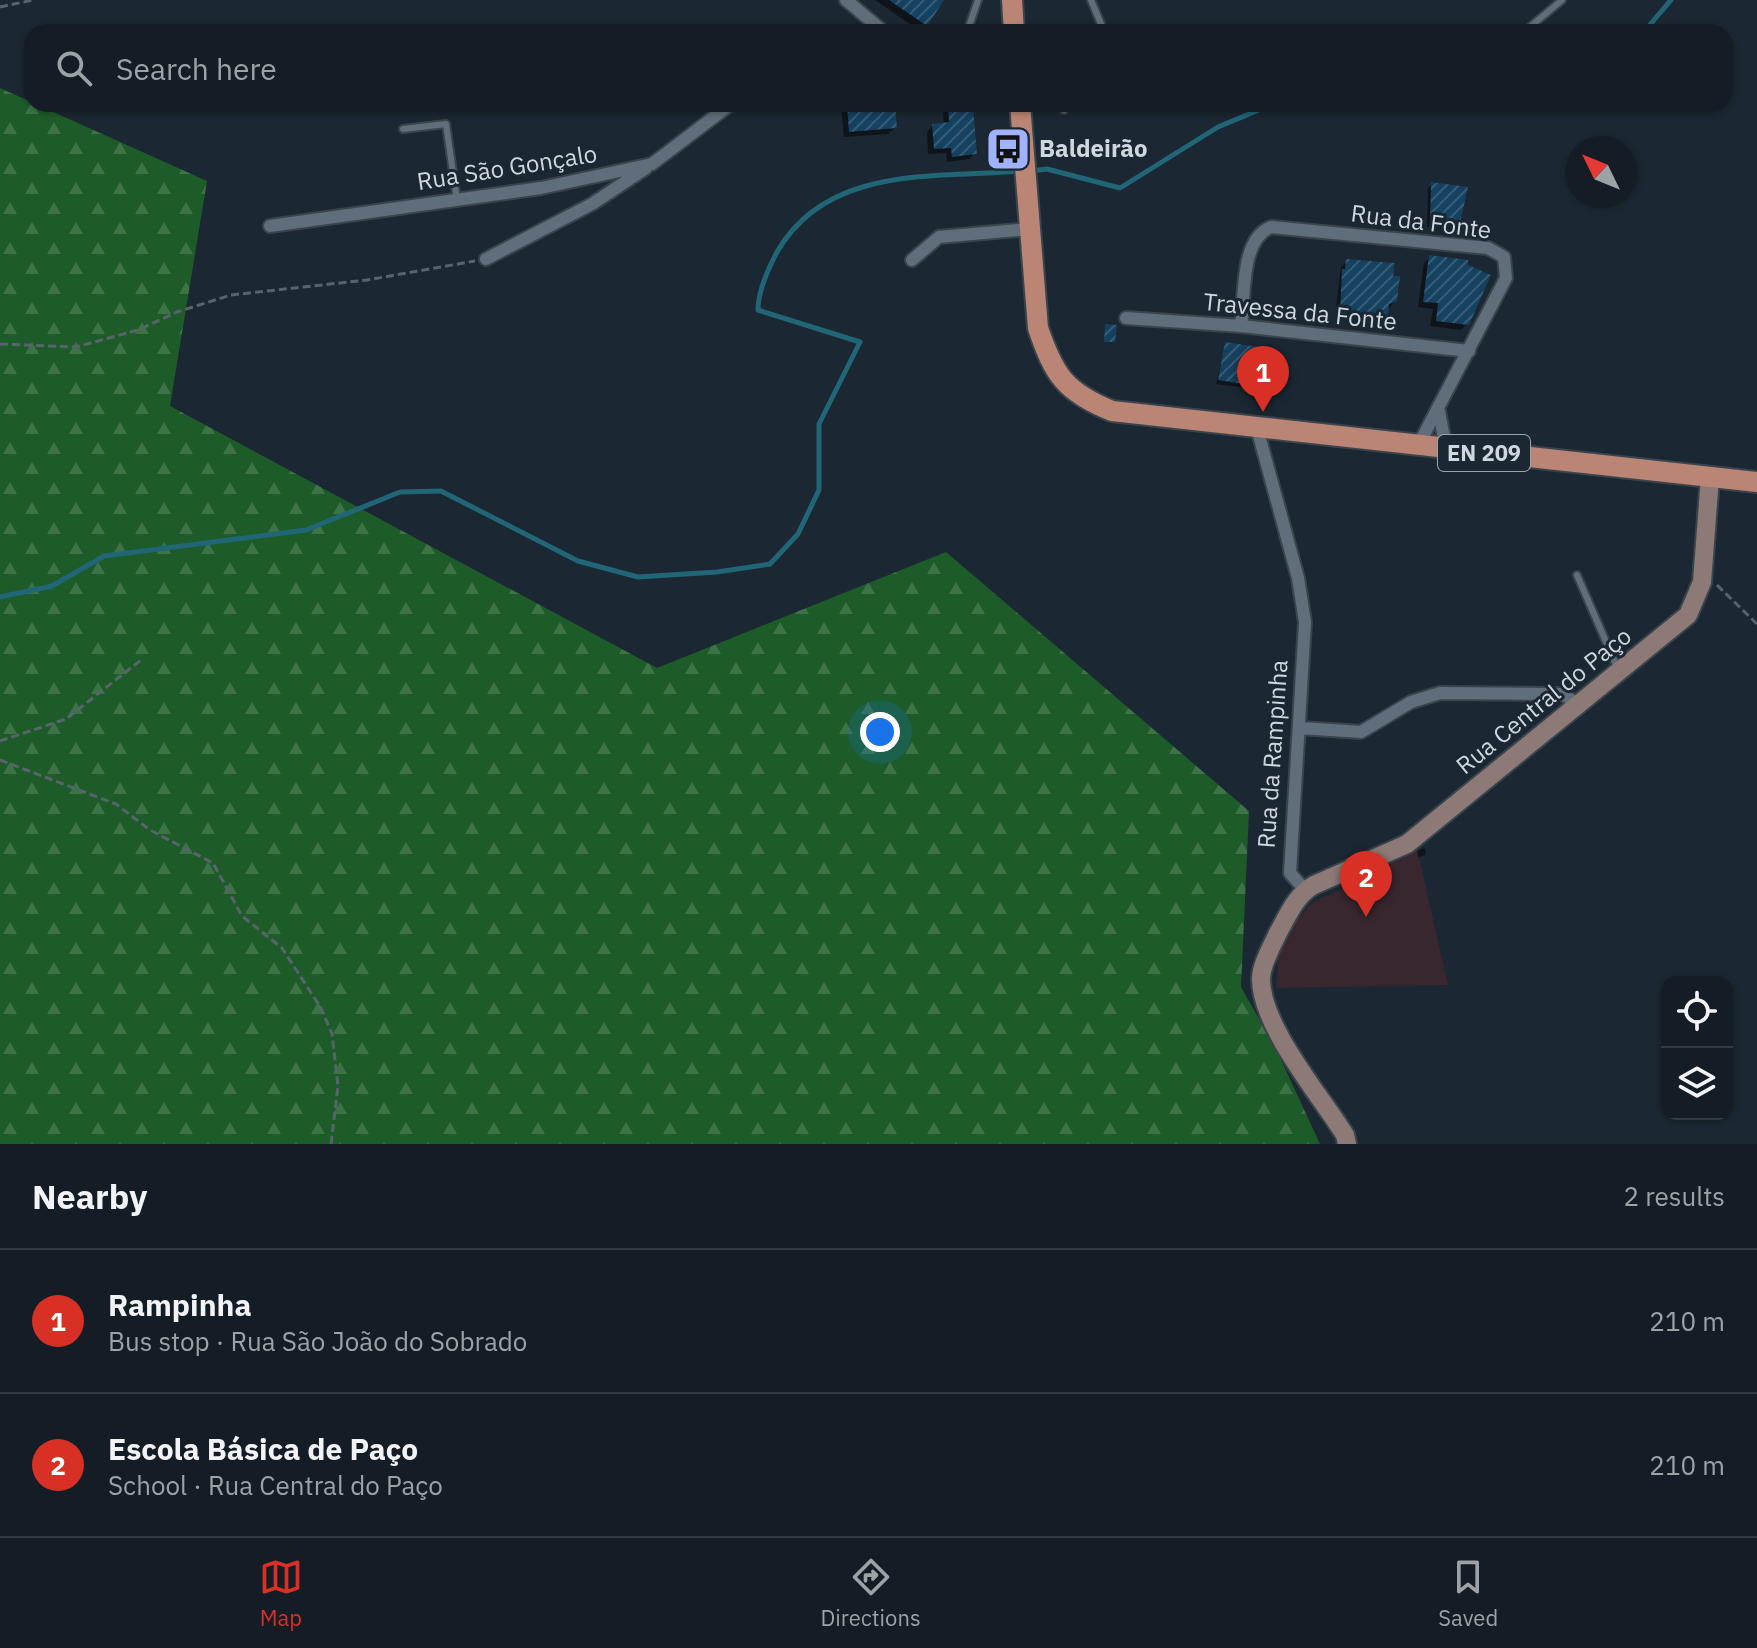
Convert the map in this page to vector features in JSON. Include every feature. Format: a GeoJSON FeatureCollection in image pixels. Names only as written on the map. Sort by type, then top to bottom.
{"type":"FeatureCollection","features":[{"type":"Feature","properties":{"kind":"main road"},"geometry":{"type":"LineString","coordinates":[[1012,0],[1014,24]]}},
{"type":"Feature","properties":{"kind":"main road","name":"EN 209"},"geometry":{"type":"LineString","coordinates":[[1020,112],[1038,328],[1048,359],[1061,380],[1078,397],[1112,411],[1757,482]]}},
{"type":"Feature","properties":{"kind":"street"},"geometry":{"type":"LineString","coordinates":[[846,0],[874,24]]}},
{"type":"Feature","properties":{"kind":"street","name":"Rua São Gonçalo"},"geometry":{"type":"LineString","coordinates":[[270,226],[541,188],[652,164],[720,112]]}},
{"type":"Feature","properties":{"kind":"street"},"geometry":{"type":"LineString","coordinates":[[486,259],[592,204],[652,164]]}},
{"type":"Feature","properties":{"kind":"street","name":"Rua da Fonte"},"geometry":{"type":"LineString","coordinates":[[1241,326],[1252,243],[1260,231],[1271,227],[1488,248],[1504,257],[1506,278],[1418,446]]}},
{"type":"Feature","properties":{"kind":"street"},"geometry":{"type":"LineString","coordinates":[[912,260],[939,237],[1030,229]]}},
{"type":"Feature","properties":{"kind":"street","name":"Travessa da Fonte"},"geometry":{"type":"LineString","coordinates":[[1126,318],[1241,326],[1469,351]]}},
{"type":"Feature","properties":{"kind":"street"},"geometry":{"type":"LineString","coordinates":[[1439,411],[1446,449]]}},
{"type":"Feature","properties":{"kind":"street","name":"Rua da Rampinha"},"geometry":{"type":"LineString","coordinates":[[1257,428],[1298,578],[1305,622],[1290,873],[1305,890]]}},
{"type":"Feature","properties":{"kind":"street","name":"Rua Central do Paço"},"geometry":{"type":"LineString","coordinates":[[1305,890],[1407,844],[1688,615],[1702,582],[1710,477]]}},
{"type":"Feature","properties":{"kind":"street"},"geometry":{"type":"LineString","coordinates":[[1300,728],[1361,732],[1411,702],[1440,693],[1562,694],[1578,704]]}},
{"type":"Feature","properties":{"kind":"street"},"geometry":{"type":"LineString","coordinates":[[1305,890],[1290,910],[1261,978],[1267,1005],[1286,1045],[1337,1122],[1347,1144]]}},
{"type":"Feature","properties":{"kind":"lane"},"geometry":{"type":"LineString","coordinates":[[970,24],[978,0]]}},
{"type":"Feature","properties":{"kind":"lane"},"geometry":{"type":"LineString","coordinates":[[1091,0],[1101,24]]}},
{"type":"Feature","properties":{"kind":"lane"},"geometry":{"type":"LineString","coordinates":[[1534,24],[1562,0]]}},
{"type":"Feature","properties":{"kind":"lane"},"geometry":{"type":"LineString","coordinates":[[403,129],[446,124],[457,200]]}},
{"type":"Feature","properties":{"kind":"lane"},"geometry":{"type":"LineString","coordinates":[[1577,575],[1619,672]]}},
{"type":"Feature","properties":{"kind":"path"},"geometry":{"type":"LineString","coordinates":[[0,7],[33,0]]}},
{"type":"Feature","properties":{"kind":"path"},"geometry":{"type":"LineString","coordinates":[[0,344],[76,347],[138,330],[177,312],[231,295],[367,280],[486,259]]}},
{"type":"Feature","properties":{"kind":"path"},"geometry":{"type":"LineString","coordinates":[[1702,582],[1716,584],[1757,624]]}},
{"type":"Feature","properties":{"kind":"path"},"geometry":{"type":"LineString","coordinates":[[0,741],[66,719],[141,660]]}},
{"type":"Feature","properties":{"kind":"path"},"geometry":{"type":"LineString","coordinates":[[0,760],[116,804],[150,830],[213,863],[242,916],[282,948],[327,1021],[332,1034],[338,1086],[331,1144]]}},
{"type":"Feature","properties":{"kind":"shaded area"},"geometry":{"type":"Polygon","coordinates":[[[1417,848],[1448,985],[1276,988],[1278,958],[1289,931],[1311,903],[1390,867],[1391,861],[1417,848]]]}},
{"type":"Feature","properties":{"kind":"green space"},"geometry":{"type":"Polygon","coordinates":[[[0,88],[24,99],[24,112],[53,112],[207,181],[170,406],[657,668],[946,552],[1249,811],[1241,987],[1276,1049],[1320,1144],[0,1144],[0,88]]]}},
{"type":"Feature","properties":{"kind":"building"},"geometry":{"type":"Polygon","coordinates":[[[889,0],[944,0],[928,24],[889,0]]]}},
{"type":"Feature","properties":{"kind":"building"},"geometry":{"type":"Polygon","coordinates":[[[848,112],[896,112],[897,128],[849,132],[848,112]]]}},
{"type":"Feature","properties":{"kind":"building"},"geometry":{"type":"Polygon","coordinates":[[[948,112],[973,112],[977,154],[952,157],[951,148],[934,149],[932,124],[949,122],[948,112]]]}},
{"type":"Feature","properties":{"kind":"building"},"geometry":{"type":"Polygon","coordinates":[[[1431,182],[1468,187],[1459,228],[1430,224],[1431,182]]]}},
{"type":"Feature","properties":{"kind":"building"},"geometry":{"type":"Polygon","coordinates":[[[1429,255],[1468,260],[1468,265],[1491,275],[1469,325],[1436,321],[1438,303],[1423,302],[1429,255]]]}},
{"type":"Feature","properties":{"kind":"building"},"geometry":{"type":"Polygon","coordinates":[[[1346,259],[1395,263],[1393,276],[1400,276],[1397,301],[1389,304],[1388,316],[1340,311],[1342,269],[1345,269],[1346,259]]]}},
{"type":"Feature","properties":{"kind":"building"},"geometry":{"type":"Polygon","coordinates":[[[1105,324],[1117,325],[1115,342],[1104,342],[1105,324]]]}},
{"type":"Feature","properties":{"kind":"building"},"geometry":{"type":"Polygon","coordinates":[[[1225,342],[1266,348],[1262,387],[1218,380],[1225,342]]]}},
{"type":"Feature","properties":{"kind":"waterway"},"geometry":{"type":"LineString","coordinates":[[1651,24],[1671,0]]}},
{"type":"Feature","properties":{"kind":"waterway"},"geometry":{"type":"LineString","coordinates":[[1031,171],[1047,169],[1120,188],[1218,127],[1254,112]]}},
{"type":"Feature","properties":{"kind":"waterway"},"geometry":{"type":"LineString","coordinates":[[0,597],[52,586],[104,556],[306,530],[400,492],[441,491],[578,561],[638,577],[717,572],[770,564],[798,534],[819,490],[819,424],[860,342],[758,310],[762,287],[777,252],[798,224],[824,204],[853,190],[919,177],[1021,171]]}},
{"type":"Feature","properties":{"kind":"place","name":"Baldeirão"},"geometry":{"type":"Point","coordinates":[1008,149]}},
{"type":"Feature","properties":{"kind":"place","name":"Rampinha"},"geometry":{"type":"Point","coordinates":[1263,412]}},
{"type":"Feature","properties":{"kind":"place","name":"Escola Básica de Paço"},"geometry":{"type":"Point","coordinates":[1366,917]}}]}
